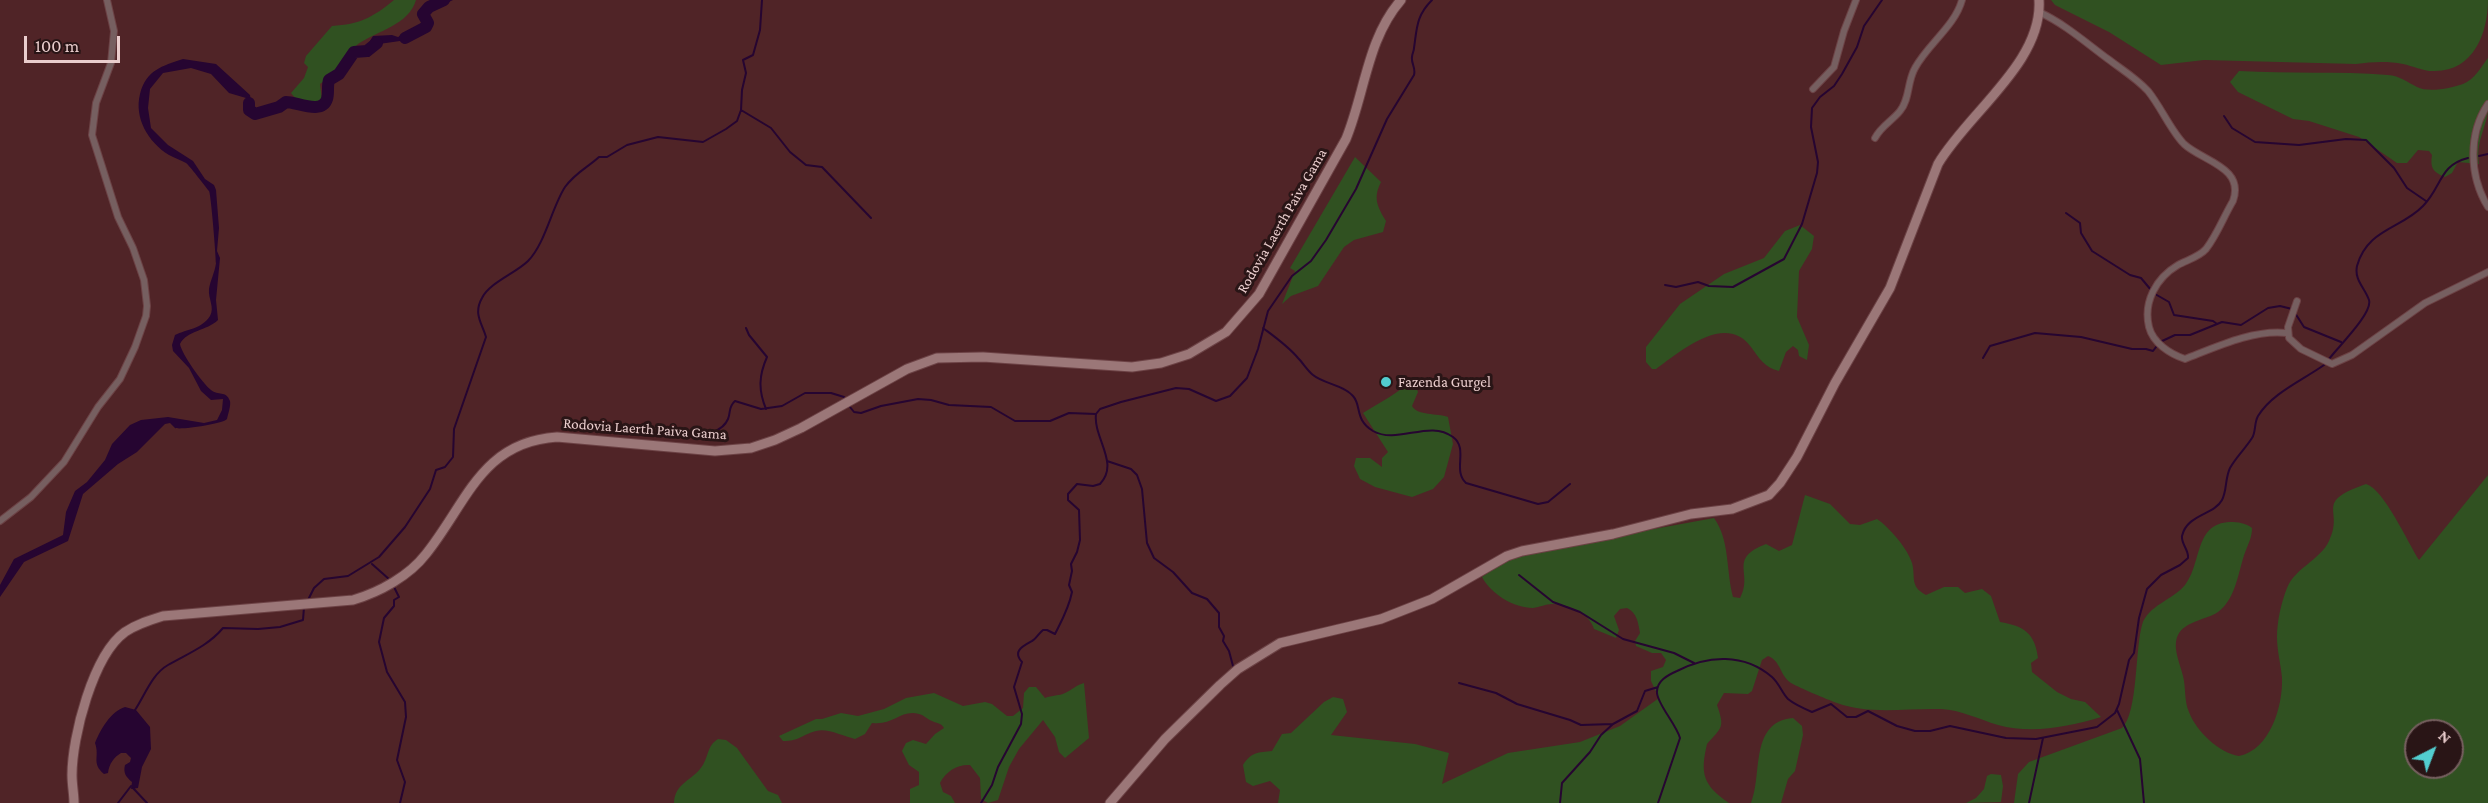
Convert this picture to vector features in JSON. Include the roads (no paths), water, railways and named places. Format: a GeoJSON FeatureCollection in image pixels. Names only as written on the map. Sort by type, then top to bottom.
{"type":"FeatureCollection","features":[{"type":"Feature","properties":{"kind":"main road","name":"Rodovia Laerth Paiva Gama"},"geometry":{"type":"LineString","coordinates":[[74,803],[72,774],[77,739],[92,681],[109,648],[125,632],[148,620],[163,616],[353,600],[368,596],[394,582],[425,556],[484,469],[515,446],[546,438],[564,437],[715,451],[751,448],[801,428],[907,369],[937,358],[983,357],[1132,367],[1161,363],[1189,354],[1207,345],[1226,332],[1259,294],[1341,149],[1354,119],[1372,52],[1382,27],[1401,0]]}},
{"type":"Feature","properties":{"kind":"main road"},"geometry":{"type":"LineString","coordinates":[[1110,803],[1165,739],[1220,685],[1238,669],[1280,643],[1381,619],[1432,599],[1507,556],[1522,551],[1613,534],[1691,514],[1732,509],[1768,495],[1780,483],[1797,457],[1835,383],[1890,288],[1938,164],[1949,146],[2021,60],[2034,35],[2039,0]]}},
{"type":"Feature","properties":{"kind":"street"},"geometry":{"type":"LineString","coordinates":[[0,521],[31,497],[64,462],[98,407],[120,379],[146,316],[144,280],[133,248],[118,217],[92,135],[96,103],[111,63],[114,31],[108,0]]}},
{"type":"Feature","properties":{"kind":"street"},"geometry":{"type":"LineString","coordinates":[[1814,89],[1834,67],[1856,0]]}},
{"type":"Feature","properties":{"kind":"street"},"geometry":{"type":"LineString","coordinates":[[1875,138],[1879,129],[1899,112],[1906,101],[1914,70],[1924,54],[1954,18],[1962,0]]}},
{"type":"Feature","properties":{"kind":"street"},"geometry":{"type":"LineString","coordinates":[[2039,12],[2072,31],[2134,78],[2162,110],[2183,142],[2194,152],[2224,168],[2234,186],[2233,201],[2206,249],[2168,273],[2149,299],[2147,318],[2153,336],[2164,348],[2185,359],[2237,340],[2271,333],[2287,333]]}},
{"type":"Feature","properties":{"kind":"street"},"geometry":{"type":"LineString","coordinates":[[2488,104],[2477,125],[2473,168],[2488,207]]}},
{"type":"Feature","properties":{"kind":"street"},"geometry":{"type":"LineString","coordinates":[[2297,301],[2287,333],[2292,343],[2327,363],[2337,363],[2426,303],[2488,272]]}},
{"type":"Feature","properties":{"kind":"waterway"},"geometry":{"type":"LineString","coordinates":[[405,38],[426,27],[428,23],[423,14],[429,7],[444,0]]}},
{"type":"Feature","properties":{"kind":"waterway"},"geometry":{"type":"LineString","coordinates":[[308,600],[314,588],[324,579],[348,576],[379,557],[405,527],[430,489],[436,470],[445,467],[453,457],[454,429],[486,337],[479,318],[479,304],[490,288],[523,265],[534,254],[560,195],[569,182],[599,157],[607,157],[627,145],[658,137],[703,142],[737,121],[741,110],[746,73],[743,60],[753,55],[760,30],[762,0]]}},
{"type":"Feature","properties":{"kind":"waterway"},"geometry":{"type":"LineString","coordinates":[[850,407],[854,412],[861,413],[881,406],[918,399],[949,405],[991,407],[1015,421],[1050,421],[1069,413],[1096,414],[1100,409],[1121,402],[1176,388],[1189,389],[1216,401],[1230,396],[1247,378],[1258,349],[1268,311],[1292,276],[1311,261],[1356,189],[1387,119],[1414,75],[1412,56],[1418,22],[1432,0]]}},
{"type":"Feature","properties":{"kind":"waterway"},"geometry":{"type":"LineString","coordinates":[[1665,285],[1676,287],[1698,282],[1709,286],[1733,287],[1784,259],[1802,224],[1817,173],[1818,162],[1811,127],[1812,108],[1820,97],[1834,86],[1842,74],[1857,47],[1864,26],[1882,0]]}},
{"type":"Feature","properties":{"kind":"waterway"},"geometry":{"type":"LineString","coordinates":[[249,103],[249,110],[255,114],[279,107],[286,102],[320,106],[327,99],[329,80],[339,74],[354,52],[367,51],[377,43]]}},
{"type":"Feature","properties":{"kind":"waterway"},"geometry":{"type":"LineString","coordinates":[[741,110],[771,128],[790,152],[806,165],[822,167],[871,218]]}},
{"type":"Feature","properties":{"kind":"waterway"},"geometry":{"type":"LineString","coordinates":[[2224,116],[2232,128],[2255,142],[2299,145],[2346,139],[2366,140],[2394,168],[2407,188],[2426,201]]}},
{"type":"Feature","properties":{"kind":"waterway"},"geometry":{"type":"LineString","coordinates":[[2479,156],[2488,154]]}},
{"type":"Feature","properties":{"kind":"waterway"},"geometry":{"type":"LineString","coordinates":[[2329,359],[2354,330],[2369,306],[2369,300],[2356,271],[2368,244],[2414,214],[2429,199],[2446,171],[2459,161],[2468,158]]}},
{"type":"Feature","properties":{"kind":"waterway"},"geometry":{"type":"LineString","coordinates":[[2066,213],[2080,223],[2081,233],[2092,251],[2130,275],[2141,278],[2151,290]]}},
{"type":"Feature","properties":{"kind":"waterway"},"geometry":{"type":"LineString","coordinates":[[2155,294],[2169,302],[2174,315],[2213,321],[2217,324]]}},
{"type":"Feature","properties":{"kind":"waterway"},"geometry":{"type":"LineString","coordinates":[[2160,342],[2175,335],[2190,335],[2222,322],[2241,325],[2268,308],[2280,306],[2292,309]]}},
{"type":"Feature","properties":{"kind":"waterway"},"geometry":{"type":"LineString","coordinates":[[2295,313],[2304,327],[2341,342]]}},
{"type":"Feature","properties":{"kind":"waterway"},"geometry":{"type":"LineString","coordinates":[[746,328],[767,357],[760,383],[766,409]]}},
{"type":"Feature","properties":{"kind":"waterway"},"geometry":{"type":"LineString","coordinates":[[1263,328],[1290,350],[1313,375],[1349,392],[1356,400],[1363,422],[1373,431],[1383,435],[1393,435],[1434,430],[1453,437],[1460,447],[1460,472],[1466,483],[1538,504],[1548,502],[1570,484]]}},
{"type":"Feature","properties":{"kind":"waterway"},"geometry":{"type":"LineString","coordinates":[[1983,358],[1990,346],[2035,333],[2081,337],[2132,349],[2153,351],[2156,347]]}},
{"type":"Feature","properties":{"kind":"waterway"},"geometry":{"type":"LineString","coordinates":[[1658,803],[1680,738],[1658,698],[1658,685],[1674,673],[1701,662],[1726,659],[1750,664],[1774,679],[1788,699],[1812,712],[1831,704],[1847,717],[1856,717],[1868,711],[1897,726],[1915,731],[1930,731],[1950,726],[2006,738],[2036,739],[2097,727],[2115,713],[2119,704],[2129,660],[2134,653],[2139,618],[2147,589],[2161,575],[2188,558],[2182,539],[2185,529],[2189,523],[2213,509],[2222,500],[2230,468],[2252,438],[2258,416],[2264,408],[2279,394],[2324,365]]}},
{"type":"Feature","properties":{"kind":"waterway"},"geometry":{"type":"LineString","coordinates":[[693,435],[713,432],[722,427],[735,401],[761,409],[782,406],[805,393],[831,393],[844,397]]}},
{"type":"Feature","properties":{"kind":"waterway"},"geometry":{"type":"LineString","coordinates":[[981,803],[1021,724],[1022,714],[1014,687],[1022,662],[1018,652],[1043,630],[1055,634],[1071,598],[1072,592],[1069,585],[1071,564],[1080,540],[1079,510],[1068,500],[1068,494],[1077,484],[1093,486],[1100,484],[1107,468],[1096,414]]}},
{"type":"Feature","properties":{"kind":"waterway"},"geometry":{"type":"LineString","coordinates":[[1107,461],[1131,469],[1137,475],[1142,489],[1147,543],[1154,558],[1173,572],[1192,593],[1207,599],[1219,613],[1219,627],[1233,666]]}},
{"type":"Feature","properties":{"kind":"waterway"},"geometry":{"type":"LineString","coordinates":[[372,564],[390,580]]}},
{"type":"Feature","properties":{"kind":"waterway"},"geometry":{"type":"LineString","coordinates":[[1519,575],[1553,602],[1580,612],[1623,639],[1674,653],[1694,663]]}},
{"type":"Feature","properties":{"kind":"waterway"},"geometry":{"type":"LineString","coordinates":[[393,585],[399,597],[394,600],[394,606],[384,618],[379,642],[387,672],[405,702],[406,717],[397,760],[405,782],[400,803]]}},
{"type":"Feature","properties":{"kind":"waterway"},"geometry":{"type":"LineString","coordinates":[[135,710],[153,679],[162,669],[204,645],[223,628],[280,627],[303,620],[304,607]]}},
{"type":"Feature","properties":{"kind":"waterway"},"geometry":{"type":"LineString","coordinates":[[1459,683],[1496,693],[1517,704],[1581,725],[1613,724]]}},
{"type":"Feature","properties":{"kind":"waterway"},"geometry":{"type":"LineString","coordinates":[[1560,803],[1562,783],[1590,752],[1601,735],[1613,724],[1637,711],[1645,691],[1658,687]]}},
{"type":"Feature","properties":{"kind":"waterway"},"geometry":{"type":"LineString","coordinates":[[2117,710],[2140,759],[2144,803]]}},
{"type":"Feature","properties":{"kind":"waterway"},"geometry":{"type":"LineString","coordinates":[[2029,803],[2043,738]]}},
{"type":"Feature","properties":{"kind":"waterway"},"geometry":{"type":"LineString","coordinates":[[118,803],[131,786]]}},
{"type":"Feature","properties":{"kind":"waterway"},"geometry":{"type":"LineString","coordinates":[[133,788],[147,803]]}},
{"type":"Feature","properties":{"kind":"place","name":"Fazenda Gurgel"},"geometry":{"type":"Point","coordinates":[1386,382]}}]}
